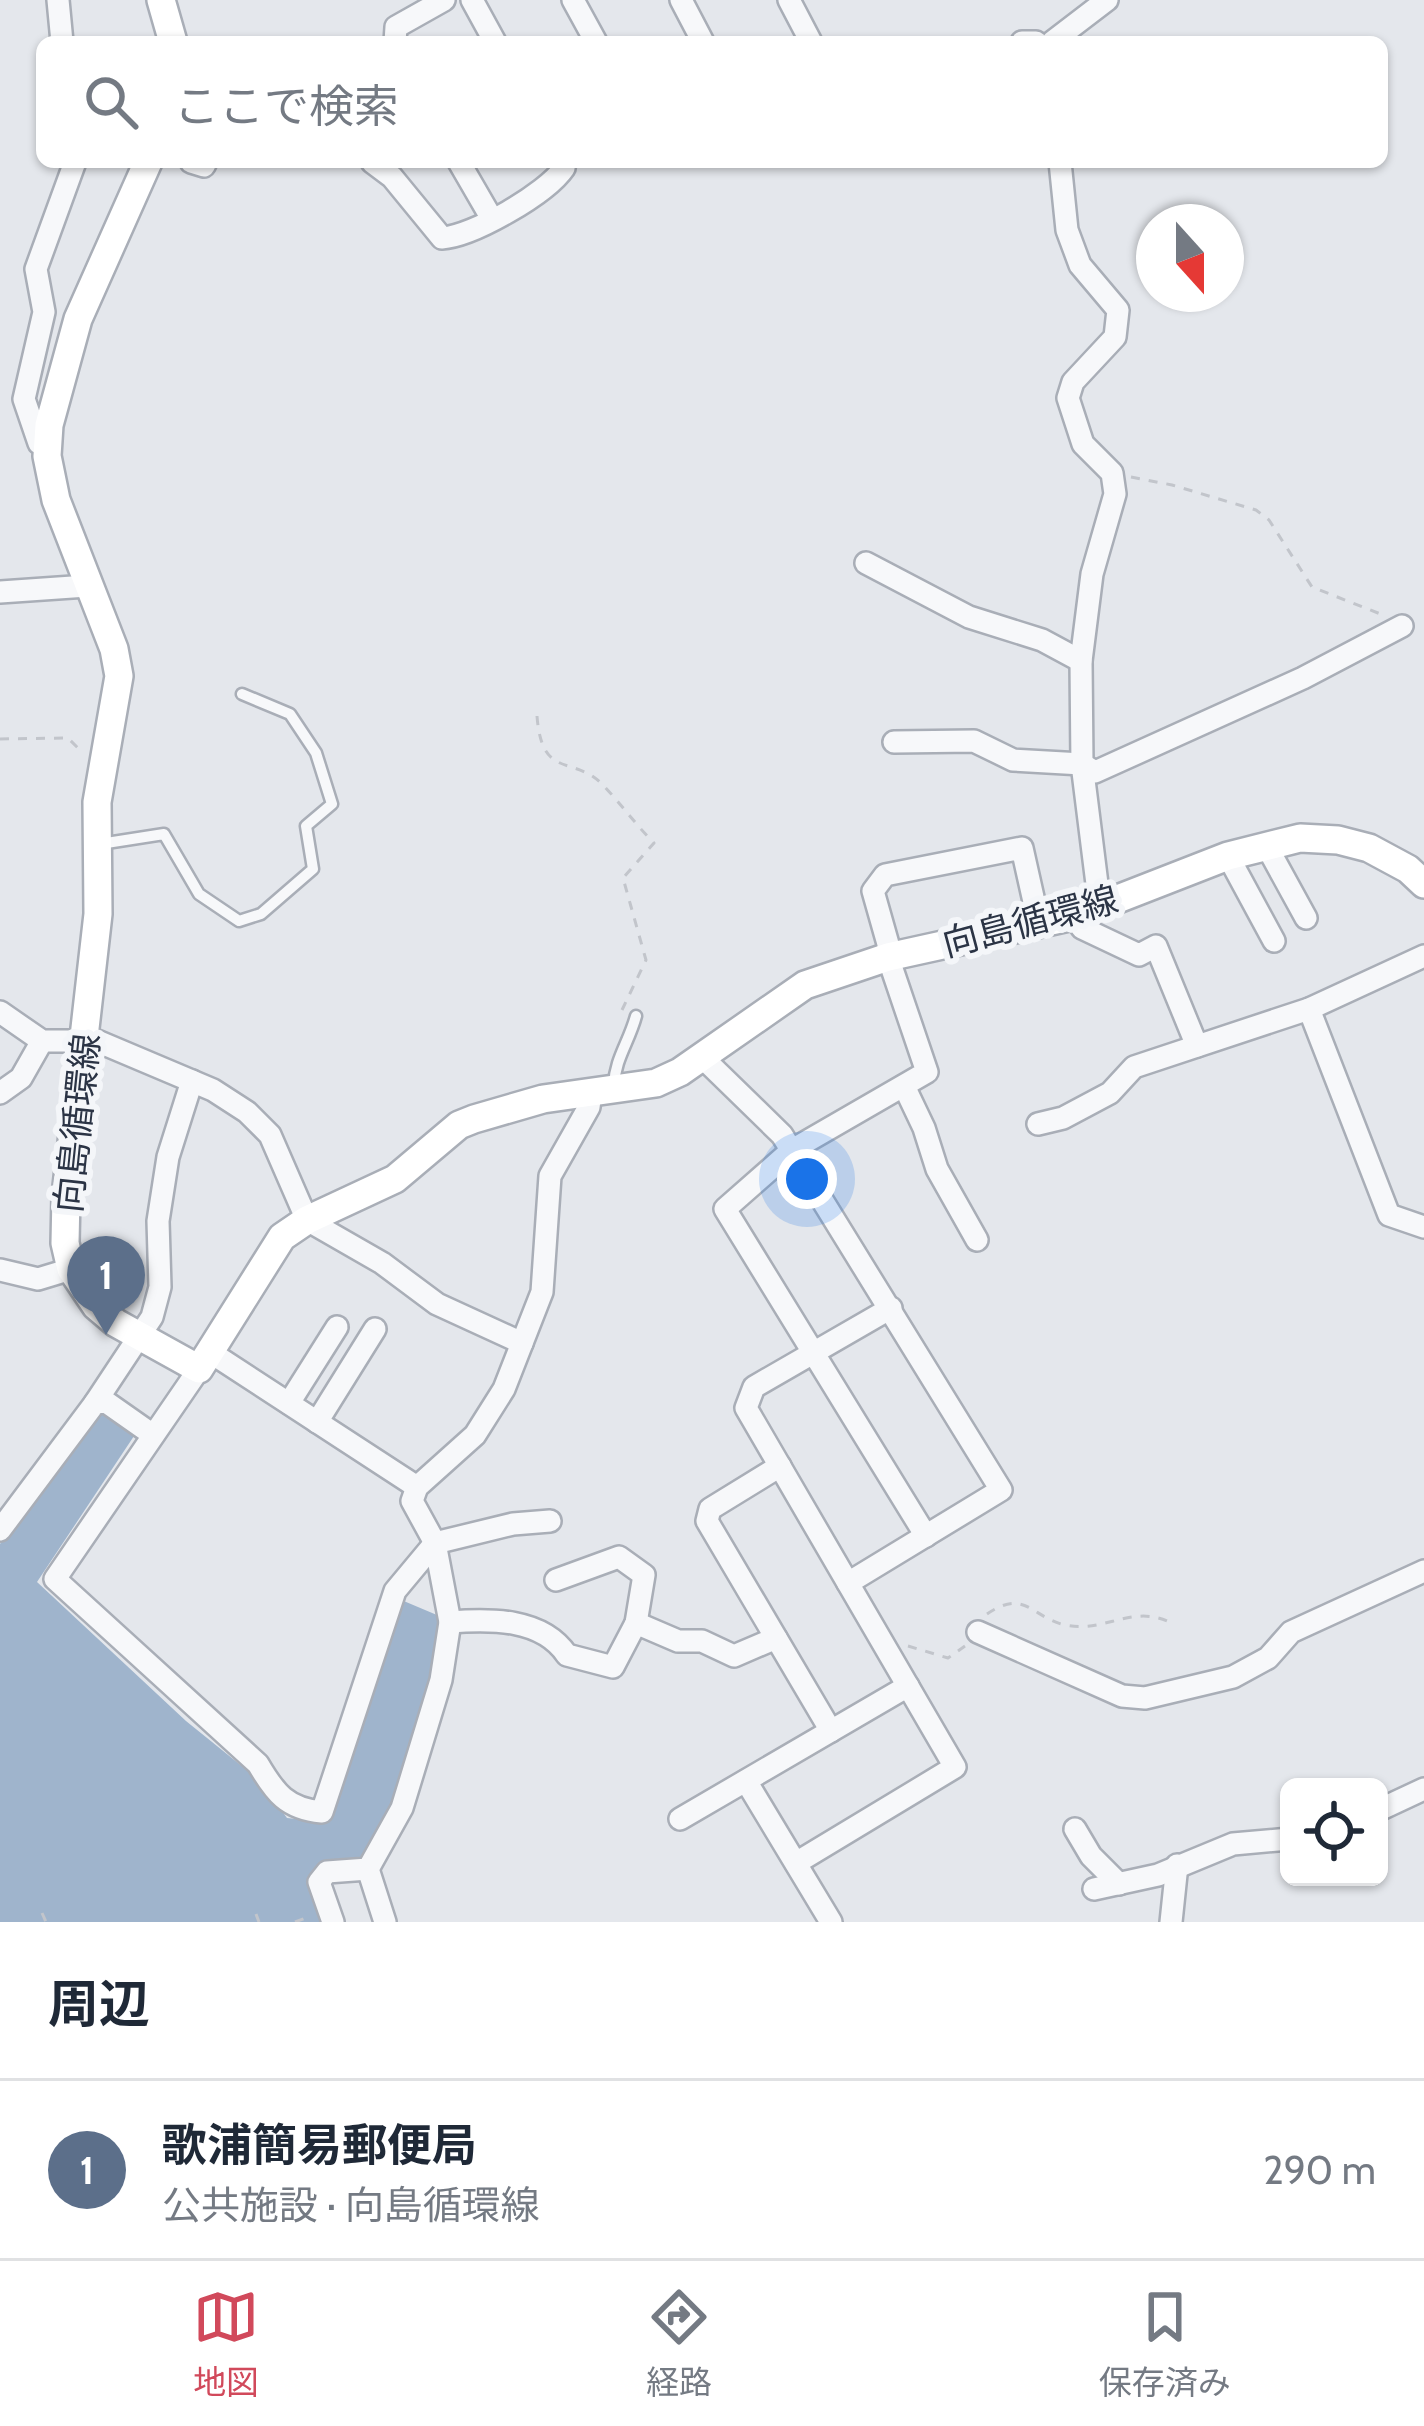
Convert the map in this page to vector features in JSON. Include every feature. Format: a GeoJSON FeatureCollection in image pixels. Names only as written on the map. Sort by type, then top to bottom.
{"type":"FeatureCollection","features":[{"type":"Feature","properties":{"kind":"main road"},"geometry":{"type":"LineString","coordinates":[[160,0],[171,36]]}},
{"type":"Feature","properties":{"kind":"main road","name":"向島循環線"},"geometry":{"type":"LineString","coordinates":[[71,1269],[65,1243],[66,1195],[98,914],[97,802],[118,676],[114,649],[56,500],[49,425],[78,320],[145,168]]}},
{"type":"Feature","properties":{"kind":"main road","name":"向島循環線"},"geometry":{"type":"LineString","coordinates":[[204,1361],[282,1237],[307,1220],[395,1179],[459,1125],[543,1099],[656,1083],[805,985],[887,956],[1087,912],[1228,856],[1300,838],[1369,848],[1408,869],[1424,884]]}},
{"type":"Feature","properties":{"kind":"main road"},"geometry":{"type":"LineString","coordinates":[[71,1269],[96,1306],[116,1324],[204,1361]]}},
{"type":"Feature","properties":{"kind":"street"},"geometry":{"type":"LineString","coordinates":[[58,0],[61,36]]}},
{"type":"Feature","properties":{"kind":"street"},"geometry":{"type":"LineString","coordinates":[[396,36],[397,27],[444,0]]}},
{"type":"Feature","properties":{"kind":"street"},"geometry":{"type":"LineString","coordinates":[[472,0],[492,36]]}},
{"type":"Feature","properties":{"kind":"street"},"geometry":{"type":"LineString","coordinates":[[573,0],[593,36]]}},
{"type":"Feature","properties":{"kind":"street"},"geometry":{"type":"LineString","coordinates":[[681,0],[701,36]]}},
{"type":"Feature","properties":{"kind":"street"},"geometry":{"type":"LineString","coordinates":[[789,0],[809,36]]}},
{"type":"Feature","properties":{"kind":"street"},"geometry":{"type":"LineString","coordinates":[[1060,36],[1108,0]]}},
{"type":"Feature","properties":{"kind":"street"},"geometry":{"type":"LineString","coordinates":[[48,444],[38,443],[24,399],[44,312],[36,269],[73,168]]}},
{"type":"Feature","properties":{"kind":"street"},"geometry":{"type":"LineString","coordinates":[[380,168],[442,238],[460,237],[492,219],[554,183],[563,168]]}},
{"type":"Feature","properties":{"kind":"street"},"geometry":{"type":"LineString","coordinates":[[462,168],[492,219]]}},
{"type":"Feature","properties":{"kind":"street"},"geometry":{"type":"LineString","coordinates":[[1061,168],[1067,230],[1080,266],[1118,310],[1115,337],[1072,382],[1068,398],[1083,444],[1112,473],[1115,494],[1093,574],[1081,661],[1087,912],[1082,928],[1138,955],[1156,946],[1197,1046]]}},
{"type":"Feature","properties":{"kind":"street"},"geometry":{"type":"LineString","coordinates":[[866,563],[969,617],[1042,640],[1081,661]]}},
{"type":"Feature","properties":{"kind":"street"},"geometry":{"type":"LineString","coordinates":[[0,592],[87,586]]}},
{"type":"Feature","properties":{"kind":"street"},"geometry":{"type":"LineString","coordinates":[[895,742],[974,741],[1013,760],[1082,764],[1095,772],[1201,727],[1402,626]]}},
{"type":"Feature","properties":{"kind":"street"},"geometry":{"type":"LineString","coordinates":[[1266,845],[1306,918]]}},
{"type":"Feature","properties":{"kind":"street"},"geometry":{"type":"LineString","coordinates":[[926,1536],[725,1209],[792,1150],[927,1072],[887,956],[874,891],[885,875],[1022,848],[1039,924]]}},
{"type":"Feature","properties":{"kind":"street"},"geometry":{"type":"LineString","coordinates":[[1228,856],[1274,941]]}},
{"type":"Feature","properties":{"kind":"street"},"geometry":{"type":"LineString","coordinates":[[1038,1124],[1063,1118],[1110,1093],[1134,1067],[1309,1009],[1424,956]]}},
{"type":"Feature","properties":{"kind":"street"},"geometry":{"type":"LineString","coordinates":[[1309,1009],[1389,1215],[1424,1227]]}},
{"type":"Feature","properties":{"kind":"street"},"geometry":{"type":"LineString","coordinates":[[0,1012],[42,1041],[97,1041],[192,1081],[247,1112],[270,1135],[307,1220],[382,1263],[436,1304],[522,1343]]}},
{"type":"Feature","properties":{"kind":"street"},"geometry":{"type":"LineString","coordinates":[[0,1093],[21,1078],[42,1041]]}},
{"type":"Feature","properties":{"kind":"street"},"geometry":{"type":"LineString","coordinates":[[702,1057],[782,1135],[1001,1490],[848,1583]]}},
{"type":"Feature","properties":{"kind":"street"},"geometry":{"type":"LineString","coordinates":[[0,1530],[152,1317],[160,1287],[158,1221],[168,1157],[192,1081]]}},
{"type":"Feature","properties":{"kind":"street"},"geometry":{"type":"LineString","coordinates":[[904,1085],[937,1169],[977,1240]]}},
{"type":"Feature","properties":{"kind":"street"},"geometry":{"type":"LineString","coordinates":[[385,1922],[368,1869],[402,1808],[441,1680],[450,1622],[435,1543],[412,1501],[416,1487],[475,1435],[504,1389],[542,1292],[550,1176],[589,1107],[603,1092]]}},
{"type":"Feature","properties":{"kind":"street"},"geometry":{"type":"LineString","coordinates":[[0,1270],[38,1279],[71,1269]]}},
{"type":"Feature","properties":{"kind":"street"},"geometry":{"type":"LineString","coordinates":[[796,1863],[955,1767],[746,1408],[754,1387],[891,1308]]}},
{"type":"Feature","properties":{"kind":"street"},"geometry":{"type":"LineString","coordinates":[[289,1403],[337,1327]]}},
{"type":"Feature","properties":{"kind":"street"},"geometry":{"type":"LineString","coordinates":[[317,1422],[376,1329]]}},
{"type":"Feature","properties":{"kind":"street"},"geometry":{"type":"LineString","coordinates":[[416,1487],[289,1403],[204,1361],[55,1579],[258,1764],[275,1793],[299,1810],[322,1812],[395,1591],[435,1543],[513,1524],[550,1521]]}},
{"type":"Feature","properties":{"kind":"street"},"geometry":{"type":"LineString","coordinates":[[95,1403],[106,1402],[152,1435]]}},
{"type":"Feature","properties":{"kind":"street"},"geometry":{"type":"LineString","coordinates":[[780,1466],[710,1509],[707,1520],[831,1731]]}},
{"type":"Feature","properties":{"kind":"street"},"geometry":{"type":"LineString","coordinates":[[450,1622],[494,1618],[554,1636],[567,1655],[613,1667],[636,1622],[644,1575],[619,1558],[556,1580]]}},
{"type":"Feature","properties":{"kind":"street"},"geometry":{"type":"LineString","coordinates":[[978,1632],[1122,1696],[1145,1699],[1233,1677],[1268,1658],[1291,1632],[1424,1571]]}},
{"type":"Feature","properties":{"kind":"street"},"geometry":{"type":"LineString","coordinates":[[636,1622],[679,1642],[702,1641],[734,1656],[776,1638]]}},
{"type":"Feature","properties":{"kind":"street"},"geometry":{"type":"LineString","coordinates":[[680,1819],[908,1686]]}},
{"type":"Feature","properties":{"kind":"street"},"geometry":{"type":"LineString","coordinates":[[746,1781],[831,1922]]}},
{"type":"Feature","properties":{"kind":"street"},"geometry":{"type":"LineString","coordinates":[[1388,1806],[1424,1789]]}},
{"type":"Feature","properties":{"kind":"street"},"geometry":{"type":"LineString","coordinates":[[1075,1829],[1091,1856],[1119,1884]]}},
{"type":"Feature","properties":{"kind":"street"},"geometry":{"type":"LineString","coordinates":[[1094,1889],[1158,1875],[1233,1844],[1280,1840]]}},
{"type":"Feature","properties":{"kind":"street"},"geometry":{"type":"LineString","coordinates":[[1171,1922],[1177,1864]]}},
{"type":"Feature","properties":{"kind":"street"},"geometry":{"type":"LineString","coordinates":[[333,1922],[319,1882],[327,1872],[368,1869]]}},
{"type":"Feature","properties":{"kind":"lane"},"geometry":{"type":"LineString","coordinates":[[97,844],[164,833],[199,894],[239,922],[261,914],[313,869],[306,826],[332,804],[316,753],[290,714],[242,694]]}},
{"type":"Feature","properties":{"kind":"lane"},"geometry":{"type":"LineString","coordinates":[[603,1092],[636,1016]]}},
{"type":"Feature","properties":{"kind":"path"},"geometry":{"type":"LineString","coordinates":[[1112,473],[1256,510],[1269,520],[1312,587],[1366,606],[1402,626]]}},
{"type":"Feature","properties":{"kind":"path"},"geometry":{"type":"LineString","coordinates":[[537,716],[539,738],[555,762],[600,781],[653,843],[623,878],[646,960],[618,1025]]}},
{"type":"Feature","properties":{"kind":"path"},"geometry":{"type":"LineString","coordinates":[[0,739],[68,738],[87,757]]}},
{"type":"Feature","properties":{"kind":"path"},"geometry":{"type":"LineString","coordinates":[[883,1643],[892,1641],[948,1658],[978,1632],[988,1612],[1006,1603],[1020,1603],[1064,1625],[1156,1614],[1175,1624]]}},
{"type":"Feature","properties":{"kind":"path"},"geometry":{"type":"LineString","coordinates":[[42,1913],[46,1922]]}},
{"type":"Feature","properties":{"kind":"path"},"geometry":{"type":"LineString","coordinates":[[256,1914],[259,1922]]}},
{"type":"Feature","properties":{"kind":"water"},"geometry":{"type":"Polygon","coordinates":[[[97,1409],[134,1436],[37,1582],[186,1721],[259,1780],[287,1818],[328,1822],[399,1599],[444,1618],[414,1745],[377,1835],[362,1864],[320,1864],[309,1884],[322,1922],[0,1922],[0,1544],[97,1409]]]}},
{"type":"Feature","properties":{"kind":"place","name":"歌浦簡易郵便局"},"geometry":{"type":"Point","coordinates":[106,1335]}}]}
